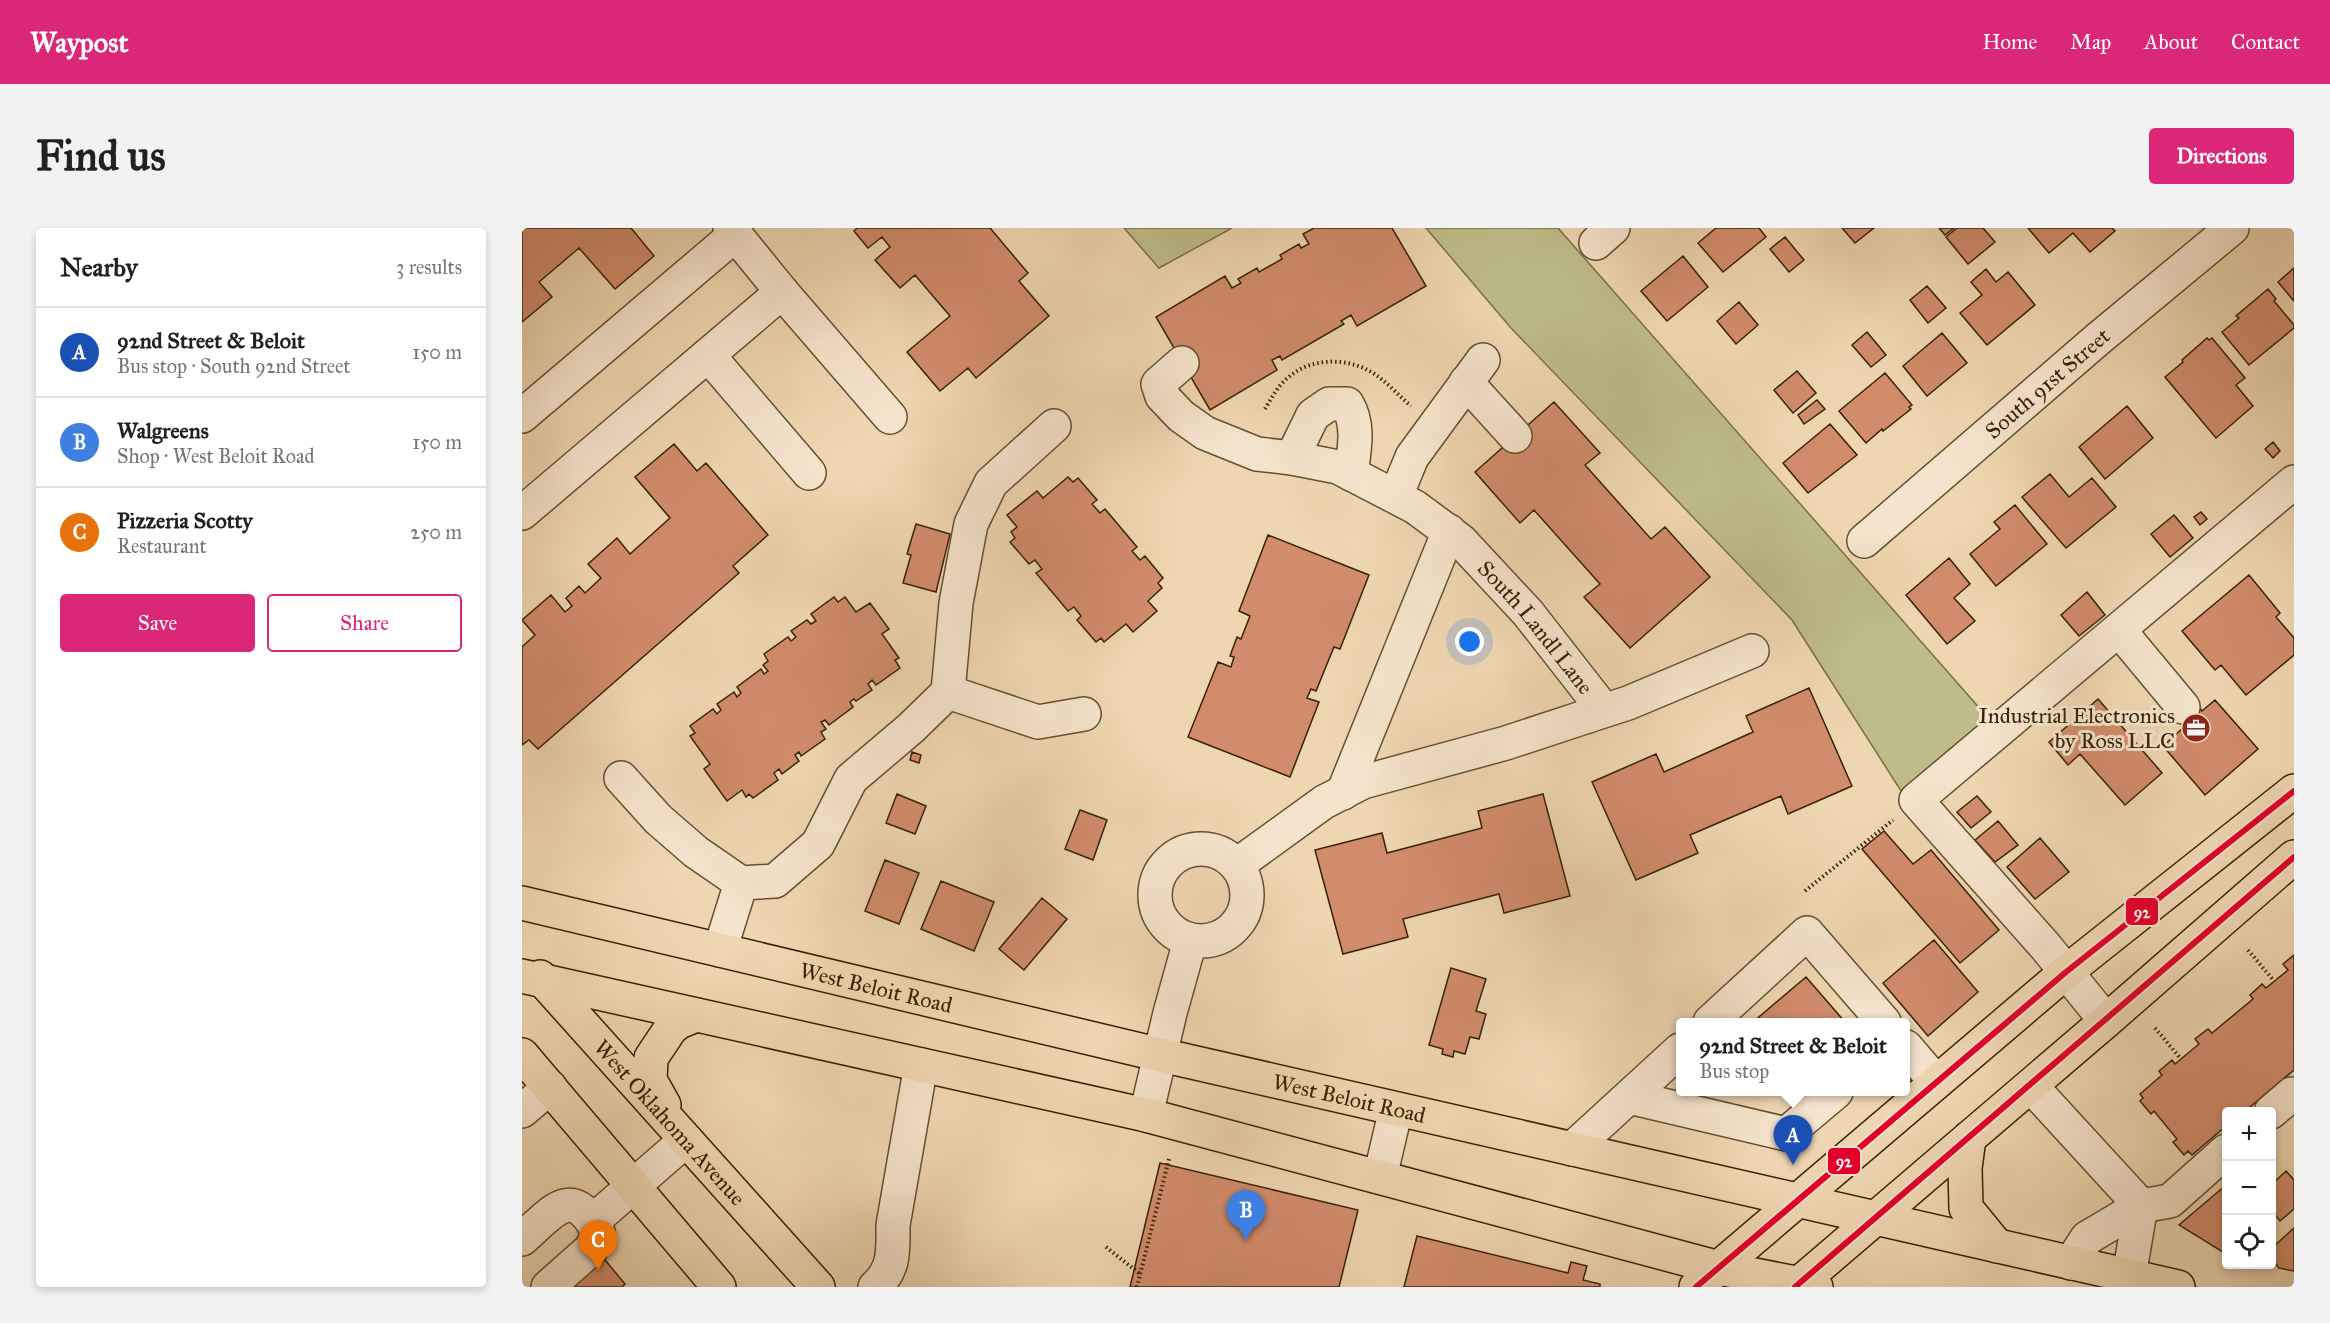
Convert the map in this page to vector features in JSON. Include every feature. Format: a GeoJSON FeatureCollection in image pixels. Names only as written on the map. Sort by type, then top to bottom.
{"type":"FeatureCollection","features":[{"type":"Feature","properties":{"kind":"main road"},"geometry":{"type":"LineString","coordinates":[[1707,1277],[2066,972],[2294,791]]}},
{"type":"Feature","properties":{"kind":"main road"},"geometry":{"type":"LineString","coordinates":[[529,972],[696,1015],[1146,1115],[1380,1177],[1707,1277],[1803,1286],[1874,1218],[2031,1086],[2294,857]]}},
{"type":"Feature","properties":{"kind":"main road","name":"West Beloit Road"},"geometry":{"type":"LineString","coordinates":[[522,903],[1161,1055],[1997,1246],[2065,1271],[2129,1276],[2178,1287]]}},
{"type":"Feature","properties":{"kind":"main road","name":"West Oklahoma Avenue"},"geometry":{"type":"LineString","coordinates":[[529,972],[686,1140],[818,1287]]}},
{"type":"Feature","properties":{"kind":"main road"},"geometry":{"type":"LineString","coordinates":[[686,1140],[656,1092],[650,1080],[649,1068],[651,1058],[670,1028],[696,1015]]}},
{"type":"Feature","properties":{"kind":"main road"},"geometry":{"type":"LineString","coordinates":[[522,1055],[719,1287]]}},
{"type":"Feature","properties":{"kind":"main road"},"geometry":{"type":"LineString","coordinates":[[1969,1138],[1965,1168],[1966,1208],[1997,1246]]}},
{"type":"Feature","properties":{"kind":"street","name":"South 91st Street"},"geometry":{"type":"LineString","coordinates":[[1864,541],[2098,339],[2232,228]]}},
{"type":"Feature","properties":{"kind":"street"},"geometry":{"type":"LineString","coordinates":[[522,416],[733,231],[782,292],[890,417]]}},
{"type":"Feature","properties":{"kind":"street"},"geometry":{"type":"LineString","coordinates":[[522,513],[782,292]]}},
{"type":"Feature","properties":{"kind":"street"},"geometry":{"type":"LineString","coordinates":[[708,355],[809,472]]}},
{"type":"Feature","properties":{"kind":"street","name":"South Landl Lane"},"geometry":{"type":"LineString","coordinates":[[1182,363],[1158,384],[1162,396],[1181,416],[1205,433],[1257,454],[1338,467],[1415,507],[1461,541],[1528,613],[1596,700],[1588,716],[1506,743],[1363,782],[1324,802],[1237,865]]}},
{"type":"Feature","properties":{"kind":"street"},"geometry":{"type":"LineString","coordinates":[[1395,496],[1412,457],[1475,371],[1515,436]]}},
{"type":"Feature","properties":{"kind":"street"},"geometry":{"type":"LineString","coordinates":[[1292,458],[1313,415],[1329,404],[1347,405],[1353,414],[1355,440],[1352,474]]}},
{"type":"Feature","properties":{"kind":"street"},"geometry":{"type":"LineString","coordinates":[[621,778],[658,819],[696,852],[741,883],[775,881],[818,844],[851,779],[911,728],[948,692],[956,603],[971,524],[991,483],[1054,426]]}},
{"type":"Feature","properties":{"kind":"street"},"geometry":{"type":"LineString","coordinates":[[2106,1021],[1916,800],[2294,482]]}},
{"type":"Feature","properties":{"kind":"street"},"geometry":{"type":"LineString","coordinates":[[1343,793],[1449,531]]}},
{"type":"Feature","properties":{"kind":"street"},"geometry":{"type":"LineString","coordinates":[[2119,630],[2183,707]]}},
{"type":"Feature","properties":{"kind":"street"},"geometry":{"type":"LineString","coordinates":[[1588,716],[1628,703],[1752,651]]}},
{"type":"Feature","properties":{"kind":"street"},"geometry":{"type":"LineString","coordinates":[[948,692],[1038,722],[1084,714]]}},
{"type":"Feature","properties":{"kind":"street"},"geometry":{"type":"LineString","coordinates":[[1194,849],[1210,849],[1225,855],[1237,865],[1248,892],[1247,907],[1241,920],[1232,931],[1219,939],[1204,942],[1190,941],[1175,934],[1164,923],[1156,909],[1154,893],[1158,878],[1166,864],[1179,854],[1194,849]]}},
{"type":"Feature","properties":{"kind":"street"},"geometry":{"type":"LineString","coordinates":[[720,950],[741,883]]}},
{"type":"Feature","properties":{"kind":"street"},"geometry":{"type":"LineString","coordinates":[[1715,1018],[1807,933],[1880,1018]]}},
{"type":"Feature","properties":{"kind":"street"},"geometry":{"type":"LineString","coordinates":[[1146,1115],[1190,941]]}},
{"type":"Feature","properties":{"kind":"street"},"geometry":{"type":"LineString","coordinates":[[1910,1053],[1936,1082]]}},
{"type":"Feature","properties":{"kind":"street"},"geometry":{"type":"LineString","coordinates":[[1572,1149],[1676,1054]]}},
{"type":"Feature","properties":{"kind":"street"},"geometry":{"type":"LineString","coordinates":[[875,1287],[886,1276],[893,1251],[893,1225],[921,1065]]}},
{"type":"Feature","properties":{"kind":"street"},"geometry":{"type":"LineString","coordinates":[[2031,1086],[2141,1206]]}},
{"type":"Feature","properties":{"kind":"street"},"geometry":{"type":"LineString","coordinates":[[522,1111],[550,1087]]}},
{"type":"Feature","properties":{"kind":"street"},"geometry":{"type":"LineString","coordinates":[[1629,1097],[1786,1134],[1831,1096]]}},
{"type":"Feature","properties":{"kind":"street"},"geometry":{"type":"LineString","coordinates":[[1380,1177],[1396,1109]]}},
{"type":"Feature","properties":{"kind":"street"},"geometry":{"type":"LineString","coordinates":[[593,1221],[686,1140]]}},
{"type":"Feature","properties":{"kind":"street"},"geometry":{"type":"LineString","coordinates":[[2065,1271],[2087,1238],[2141,1206],[2170,1201],[2222,1155]]}},
{"type":"Feature","properties":{"kind":"street"},"geometry":{"type":"LineString","coordinates":[[522,1239],[561,1205],[570,1204],[580,1209],[593,1221],[598,1232],[592,1248],[548,1287]]}},
{"type":"Feature","properties":{"kind":"street"},"geometry":{"type":"LineString","coordinates":[[2129,1276],[2141,1206]]}},
{"type":"Feature","properties":{"kind":"path"},"geometry":{"type":"LineString","coordinates":[[1805,891],[1916,800]]}},
{"type":"Feature","properties":{"kind":"path"},"geometry":{"type":"LineString","coordinates":[[2248,950],[2274,981]]}},
{"type":"Feature","properties":{"kind":"path"},"geometry":{"type":"LineString","coordinates":[[2155,1028],[2181,1059]]}},
{"type":"Feature","properties":{"kind":"path"},"geometry":{"type":"LineString","coordinates":[[1137,1287],[1169,1159]]}},
{"type":"Feature","properties":{"kind":"path"},"geometry":{"type":"LineString","coordinates":[[1106,1247],[1140,1275]]}},
{"type":"Feature","properties":{"kind":"shaded area"},"geometry":{"type":"Polygon","coordinates":[[[1124,228],[1232,228],[1159,268],[1124,228]]]}},
{"type":"Feature","properties":{"kind":"shaded area"},"geometry":{"type":"Polygon","coordinates":[[[1426,228],[1558,228],[1989,719],[1901,791],[1792,620],[1511,328],[1426,228]]]}},
{"type":"Feature","properties":{"kind":"building"},"geometry":{"type":"Polygon","coordinates":[[[522,228],[631,228],[654,256],[615,289],[579,248],[539,282],[552,297],[522,322],[522,228]]]}},
{"type":"Feature","properties":{"kind":"building"},"geometry":{"type":"Polygon","coordinates":[[[857,228],[990,228],[1028,273],[1019,281],[1049,316],[976,378],[968,368],[940,391],[907,352],[950,316],[915,275],[900,288],[875,260],[890,247],[882,237],[868,248],[854,231],[857,228]]]}},
{"type":"Feature","properties":{"kind":"building"},"geometry":{"type":"Polygon","coordinates":[[[1314,228],[1392,228],[1426,286],[1357,326],[1351,315],[1341,321],[1344,324],[1282,360],[1280,356],[1272,360],[1277,370],[1210,410],[1156,317],[1225,276],[1232,288],[1241,283],[1238,279],[1257,268],[1259,272],[1282,259],[1280,255],[1299,244],[1301,248],[1309,244],[1303,234],[1314,228]]]}},
{"type":"Feature","properties":{"kind":"building"},"geometry":{"type":"Polygon","coordinates":[[[1716,228],[1759,228],[1766,237],[1723,272],[1698,243],[1716,228]]]}},
{"type":"Feature","properties":{"kind":"building"},"geometry":{"type":"Polygon","coordinates":[[[1842,228],[1874,228],[1855,243],[1842,228]]]}},
{"type":"Feature","properties":{"kind":"building"},"geometry":{"type":"Polygon","coordinates":[[[1939,228],[1954,228],[1945,235],[1939,228]]]}},
{"type":"Feature","properties":{"kind":"building"},"geometry":{"type":"Polygon","coordinates":[[[1957,228],[1983,228],[1995,242],[1968,264],[1946,237],[1957,228]]]}},
{"type":"Feature","properties":{"kind":"building"},"geometry":{"type":"Polygon","coordinates":[[[2028,228],[2112,228],[2115,231],[2090,252],[2073,233],[2049,253],[2028,228]]]}},
{"type":"Feature","properties":{"kind":"building"},"geometry":{"type":"Polygon","coordinates":[[[1785,237],[1804,260],[1789,272],[1770,249],[1785,237]]]}},
{"type":"Feature","properties":{"kind":"building"},"geometry":{"type":"Polygon","coordinates":[[[1683,256],[1708,287],[1667,321],[1641,291],[1683,256]]]}},
{"type":"Feature","properties":{"kind":"building"},"geometry":{"type":"Polygon","coordinates":[[[2294,268],[2294,301],[2278,282],[2294,268]]]}},
{"type":"Feature","properties":{"kind":"building"},"geometry":{"type":"Polygon","coordinates":[[[1986,269],[1996,282],[2008,272],[2035,305],[1987,345],[1960,313],[1982,295],[1971,282],[1986,269]]]}},
{"type":"Feature","properties":{"kind":"building"},"geometry":{"type":"Polygon","coordinates":[[[1927,286],[1946,308],[1928,323],[1910,300],[1927,286]]]}},
{"type":"Feature","properties":{"kind":"building"},"geometry":{"type":"Polygon","coordinates":[[[2268,289],[2294,328],[2249,365],[2222,332],[2239,318],[2236,316],[2268,289]]]}},
{"type":"Feature","properties":{"kind":"building"},"geometry":{"type":"Polygon","coordinates":[[[1739,302],[1758,325],[1736,344],[1717,321],[1739,302]]]}},
{"type":"Feature","properties":{"kind":"building"},"geometry":{"type":"Polygon","coordinates":[[[1867,332],[1886,355],[1871,367],[1852,345],[1867,332]]]}},
{"type":"Feature","properties":{"kind":"building"},"geometry":{"type":"Polygon","coordinates":[[[1942,333],[1967,363],[1927,396],[1903,366],[1942,333]]]}},
{"type":"Feature","properties":{"kind":"building"},"geometry":{"type":"Polygon","coordinates":[[[2207,338],[2209,340],[2212,338],[2245,378],[2236,385],[2253,406],[2216,438],[2165,377],[2207,338]]]}},
{"type":"Feature","properties":{"kind":"building"},"geometry":{"type":"Polygon","coordinates":[[[1797,371],[1816,393],[1793,413],[1774,390],[1797,371]]]}},
{"type":"Feature","properties":{"kind":"building"},"geometry":{"type":"Polygon","coordinates":[[[1885,373],[1912,405],[1909,407],[1911,409],[1866,443],[1839,411],[1885,373]]]}},
{"type":"Feature","properties":{"kind":"building"},"geometry":{"type":"Polygon","coordinates":[[[1817,400],[1825,409],[1804,424],[1798,415],[1817,400]]]}},
{"type":"Feature","properties":{"kind":"building"},"geometry":{"type":"Polygon","coordinates":[[[1554,402],[1600,453],[1585,465],[1651,539],[1665,527],[1710,577],[1630,648],[1584,597],[1600,584],[1534,510],[1520,523],[1475,472],[1554,402]]]}},
{"type":"Feature","properties":{"kind":"building"},"geometry":{"type":"Polygon","coordinates":[[[2127,406],[2153,438],[2105,479],[2079,447],[2127,406]]]}},
{"type":"Feature","properties":{"kind":"building"},"geometry":{"type":"Polygon","coordinates":[[[1830,424],[1857,455],[1808,493],[1783,463],[1830,424]]]}},
{"type":"Feature","properties":{"kind":"building"},"geometry":{"type":"Polygon","coordinates":[[[2273,442],[2280,451],[2273,458],[2265,449],[2273,442]]]}},
{"type":"Feature","properties":{"kind":"building"},"geometry":{"type":"Polygon","coordinates":[[[674,444],[697,471],[706,463],[768,535],[733,566],[739,573],[538,749],[529,740],[522,745],[522,647],[535,635],[522,620],[551,595],[565,612],[572,606],[566,598],[579,586],[585,593],[601,578],[588,564],[617,538],[630,554],[670,518],[635,477],[674,444]]]}},
{"type":"Feature","properties":{"kind":"building"},"geometry":{"type":"Polygon","coordinates":[[[2050,474],[2069,497],[2092,478],[2116,507],[2066,548],[2022,497],[2050,474]]]}},
{"type":"Feature","properties":{"kind":"building"},"geometry":{"type":"Polygon","coordinates":[[[1068,477],[1073,482],[1078,478],[1097,500],[1092,504],[1100,513],[1105,509],[1137,547],[1132,551],[1140,560],[1145,556],[1163,578],[1158,583],[1162,588],[1148,601],[1157,611],[1133,632],[1126,624],[1104,642],[1101,638],[1096,642],[1077,620],[1081,616],[1074,607],[1068,611],[1036,573],[1042,569],[1035,560],[1029,564],[1010,542],[1015,538],[1011,532],[1017,527],[1007,515],[1037,491],[1043,498],[1068,477]]]}},
{"type":"Feature","properties":{"kind":"building"},"geometry":{"type":"Polygon","coordinates":[[[2015,505],[2047,544],[1996,586],[1970,554],[2000,529],[1994,522],[2015,505]]]}},
{"type":"Feature","properties":{"kind":"building"},"geometry":{"type":"Polygon","coordinates":[[[2201,512],[2207,519],[2200,525],[2194,517],[2201,512]]]}},
{"type":"Feature","properties":{"kind":"building"},"geometry":{"type":"Polygon","coordinates":[[[2174,515],[2193,538],[2170,557],[2151,534],[2174,515]]]}},
{"type":"Feature","properties":{"kind":"building"},"geometry":{"type":"Polygon","coordinates":[[[916,524],[950,534],[936,592],[903,583],[911,555],[907,554],[916,524]]]}},
{"type":"Feature","properties":{"kind":"building"},"geometry":{"type":"Polygon","coordinates":[[[1268,535],[1369,575],[1340,649],[1334,647],[1316,691],[1311,689],[1307,698],[1319,702],[1290,777],[1188,737],[1218,662],[1231,667],[1234,657],[1230,656],[1237,637],[1241,639],[1250,616],[1239,611],[1268,535]]]}},
{"type":"Feature","properties":{"kind":"building"},"geometry":{"type":"Polygon","coordinates":[[[1949,558],[1970,584],[1954,598],[1975,621],[1947,644],[1906,595],[1949,558]]]}},
{"type":"Feature","properties":{"kind":"building"},"geometry":{"type":"Polygon","coordinates":[[[2249,575],[2280,613],[2276,617],[2294,638],[2294,655],[2246,695],[2221,665],[2215,670],[2182,631],[2249,575]]]}},
{"type":"Feature","properties":{"kind":"building"},"geometry":{"type":"Polygon","coordinates":[[[2087,592],[2105,615],[2079,636],[2061,615],[2087,592]]]}},
{"type":"Feature","properties":{"kind":"building"},"geometry":{"type":"Polygon","coordinates":[[[834,597],[838,602],[845,597],[856,612],[870,603],[889,629],[882,634],[899,658],[895,660],[900,668],[876,685],[872,680],[868,684],[872,690],[856,701],[854,699],[850,702],[853,707],[829,725],[825,720],[821,722],[826,729],[821,732],[825,739],[801,756],[799,752],[795,755],[799,761],[782,774],[779,769],[774,773],[778,780],[753,798],[749,794],[746,797],[742,790],[727,801],[704,769],[710,764],[690,736],[695,733],[690,726],[713,709],[717,714],[721,710],[717,704],[734,692],[737,697],[741,693],[737,687],[761,669],[764,674],[768,671],[763,665],[768,661],[764,654],[788,637],[791,641],[796,637],[791,631],[807,620],[811,624],[816,621],[811,614],[834,597]]]}},
{"type":"Feature","properties":{"kind":"building"},"geometry":{"type":"Polygon","coordinates":[[[1809,688],[1852,786],[1788,814],[1781,796],[1690,835],[1698,853],[1636,880],[1592,782],[1656,754],[1664,772],[1753,732],[1746,716],[1809,688]]]}},
{"type":"Feature","properties":{"kind":"building"},"geometry":{"type":"Polygon","coordinates":[[[2098,699],[2162,773],[2125,805],[2080,754],[2068,765],[2049,742],[2098,699]]]}},
{"type":"Feature","properties":{"kind":"building"},"geometry":{"type":"Polygon","coordinates":[[[2215,700],[2258,749],[2205,795],[2163,746],[2200,708],[2202,711],[2215,700]]]}},
{"type":"Feature","properties":{"kind":"building"},"geometry":{"type":"Polygon","coordinates":[[[912,752],[921,755],[919,763],[910,760],[912,752]]]}},
{"type":"Feature","properties":{"kind":"building"},"geometry":{"type":"Polygon","coordinates":[[[897,794],[926,806],[915,834],[886,823],[897,794]]]}},
{"type":"Feature","properties":{"kind":"building"},"geometry":{"type":"Polygon","coordinates":[[[1543,794],[1570,896],[1504,913],[1499,894],[1403,919],[1408,937],[1343,954],[1315,850],[1382,833],[1387,853],[1482,828],[1478,811],[1543,794]]]}},
{"type":"Feature","properties":{"kind":"building"},"geometry":{"type":"Polygon","coordinates":[[[1977,796],[1991,812],[1971,828],[1957,812],[1977,796]]]}},
{"type":"Feature","properties":{"kind":"building"},"geometry":{"type":"Polygon","coordinates":[[[1080,810],[1107,820],[1093,860],[1065,849],[1080,810]]]}},
{"type":"Feature","properties":{"kind":"building"},"geometry":{"type":"Polygon","coordinates":[[[1998,821],[2018,845],[1995,862],[1975,840],[1998,821]]]}},
{"type":"Feature","properties":{"kind":"building"},"geometry":{"type":"Polygon","coordinates":[[[1884,831],[1913,864],[1931,850],[1999,930],[1960,963],[1862,849],[1884,831]]]}},
{"type":"Feature","properties":{"kind":"building"},"geometry":{"type":"Polygon","coordinates":[[[2040,838],[2069,872],[2035,899],[2007,867],[2040,838]]]}},
{"type":"Feature","properties":{"kind":"building"},"geometry":{"type":"Polygon","coordinates":[[[885,860],[919,873],[899,924],[865,911],[885,860]]]}},
{"type":"Feature","properties":{"kind":"building"},"geometry":{"type":"Polygon","coordinates":[[[941,881],[994,902],[974,951],[921,929],[941,881]]]}},
{"type":"Feature","properties":{"kind":"building"},"geometry":{"type":"Polygon","coordinates":[[[1042,898],[1067,919],[1024,970],[999,949],[1042,898]]]}},
{"type":"Feature","properties":{"kind":"building"},"geometry":{"type":"Polygon","coordinates":[[[1934,940],[1978,992],[1928,1036],[1883,983],[1934,940]]]}},
{"type":"Feature","properties":{"kind":"building"},"geometry":{"type":"Polygon","coordinates":[[[2294,955],[2294,1070],[2250,1107],[2222,1107],[2222,1129],[2192,1155],[2188,1151],[2184,1155],[2173,1142],[2177,1139],[2154,1111],[2151,1114],[2140,1101],[2143,1098],[2140,1094],[2162,1075],[2159,1071],[2172,1060],[2175,1064],[2199,1044],[2195,1039],[2208,1029],[2212,1033],[2253,999],[2250,995],[2262,984],[2266,988],[2288,970],[2283,964],[2294,955]]]}},
{"type":"Feature","properties":{"kind":"building"},"geometry":{"type":"Polygon","coordinates":[[[1451,968],[1486,979],[1476,1011],[1486,1014],[1479,1039],[1470,1037],[1465,1054],[1454,1051],[1453,1057],[1442,1054],[1443,1049],[1429,1045],[1451,968]]]}},
{"type":"Feature","properties":{"kind":"building"},"geometry":{"type":"Polygon","coordinates":[[[1806,977],[1842,1018],[1758,1018],[1806,977]]]}},
{"type":"Feature","properties":{"kind":"building"},"geometry":{"type":"Polygon","coordinates":[[[1160,1163],[1358,1210],[1339,1287],[1130,1287],[1160,1163]]]}},
{"type":"Feature","properties":{"kind":"building"},"geometry":{"type":"Polygon","coordinates":[[[2286,1171],[2294,1180],[2294,1209],[2280,1221],[2276,1216],[2276,1180],[2286,1171]]]}},
{"type":"Feature","properties":{"kind":"building"},"geometry":{"type":"Polygon","coordinates":[[[2222,1188],[2222,1252],[2179,1225],[2222,1188]]]}},
{"type":"Feature","properties":{"kind":"building"},"geometry":{"type":"Polygon","coordinates":[[[2294,1228],[2294,1271],[2279,1268],[2276,1264],[2276,1244],[2294,1228]]]}},
{"type":"Feature","properties":{"kind":"building"},"geometry":{"type":"Polygon","coordinates":[[[1417,1236],[1568,1273],[1571,1262],[1587,1266],[1583,1280],[1600,1284],[1600,1287],[1404,1287],[1417,1236]]]}},
{"type":"Feature","properties":{"kind":"building"},"geometry":{"type":"Polygon","coordinates":[[[601,1255],[625,1284],[622,1287],[563,1287],[601,1255]]]}},
{"type":"Feature","properties":{"kind":"transit line","name":"92"},"geometry":{"type":"LineString","coordinates":[[1696,1287],[2066,972],[2294,791]]}},
{"type":"Feature","properties":{"kind":"transit line","name":"92"},"geometry":{"type":"LineString","coordinates":[[1795,1287],[2294,857]]}},
{"type":"Feature","properties":{"kind":"place","name":"Industrial Electronics by Ross LLC"},"geometry":{"type":"Point","coordinates":[2196,728]}},
{"type":"Feature","properties":{"kind":"place","name":"92nd Street & Beloit"},"geometry":{"type":"Point","coordinates":[1793,1165]}},
{"type":"Feature","properties":{"kind":"place","name":"Walgreens"},"geometry":{"type":"Point","coordinates":[1246,1240]}},
{"type":"Feature","properties":{"kind":"place","name":"Pizzeria Scotty"},"geometry":{"type":"Point","coordinates":[598,1270]}}]}
